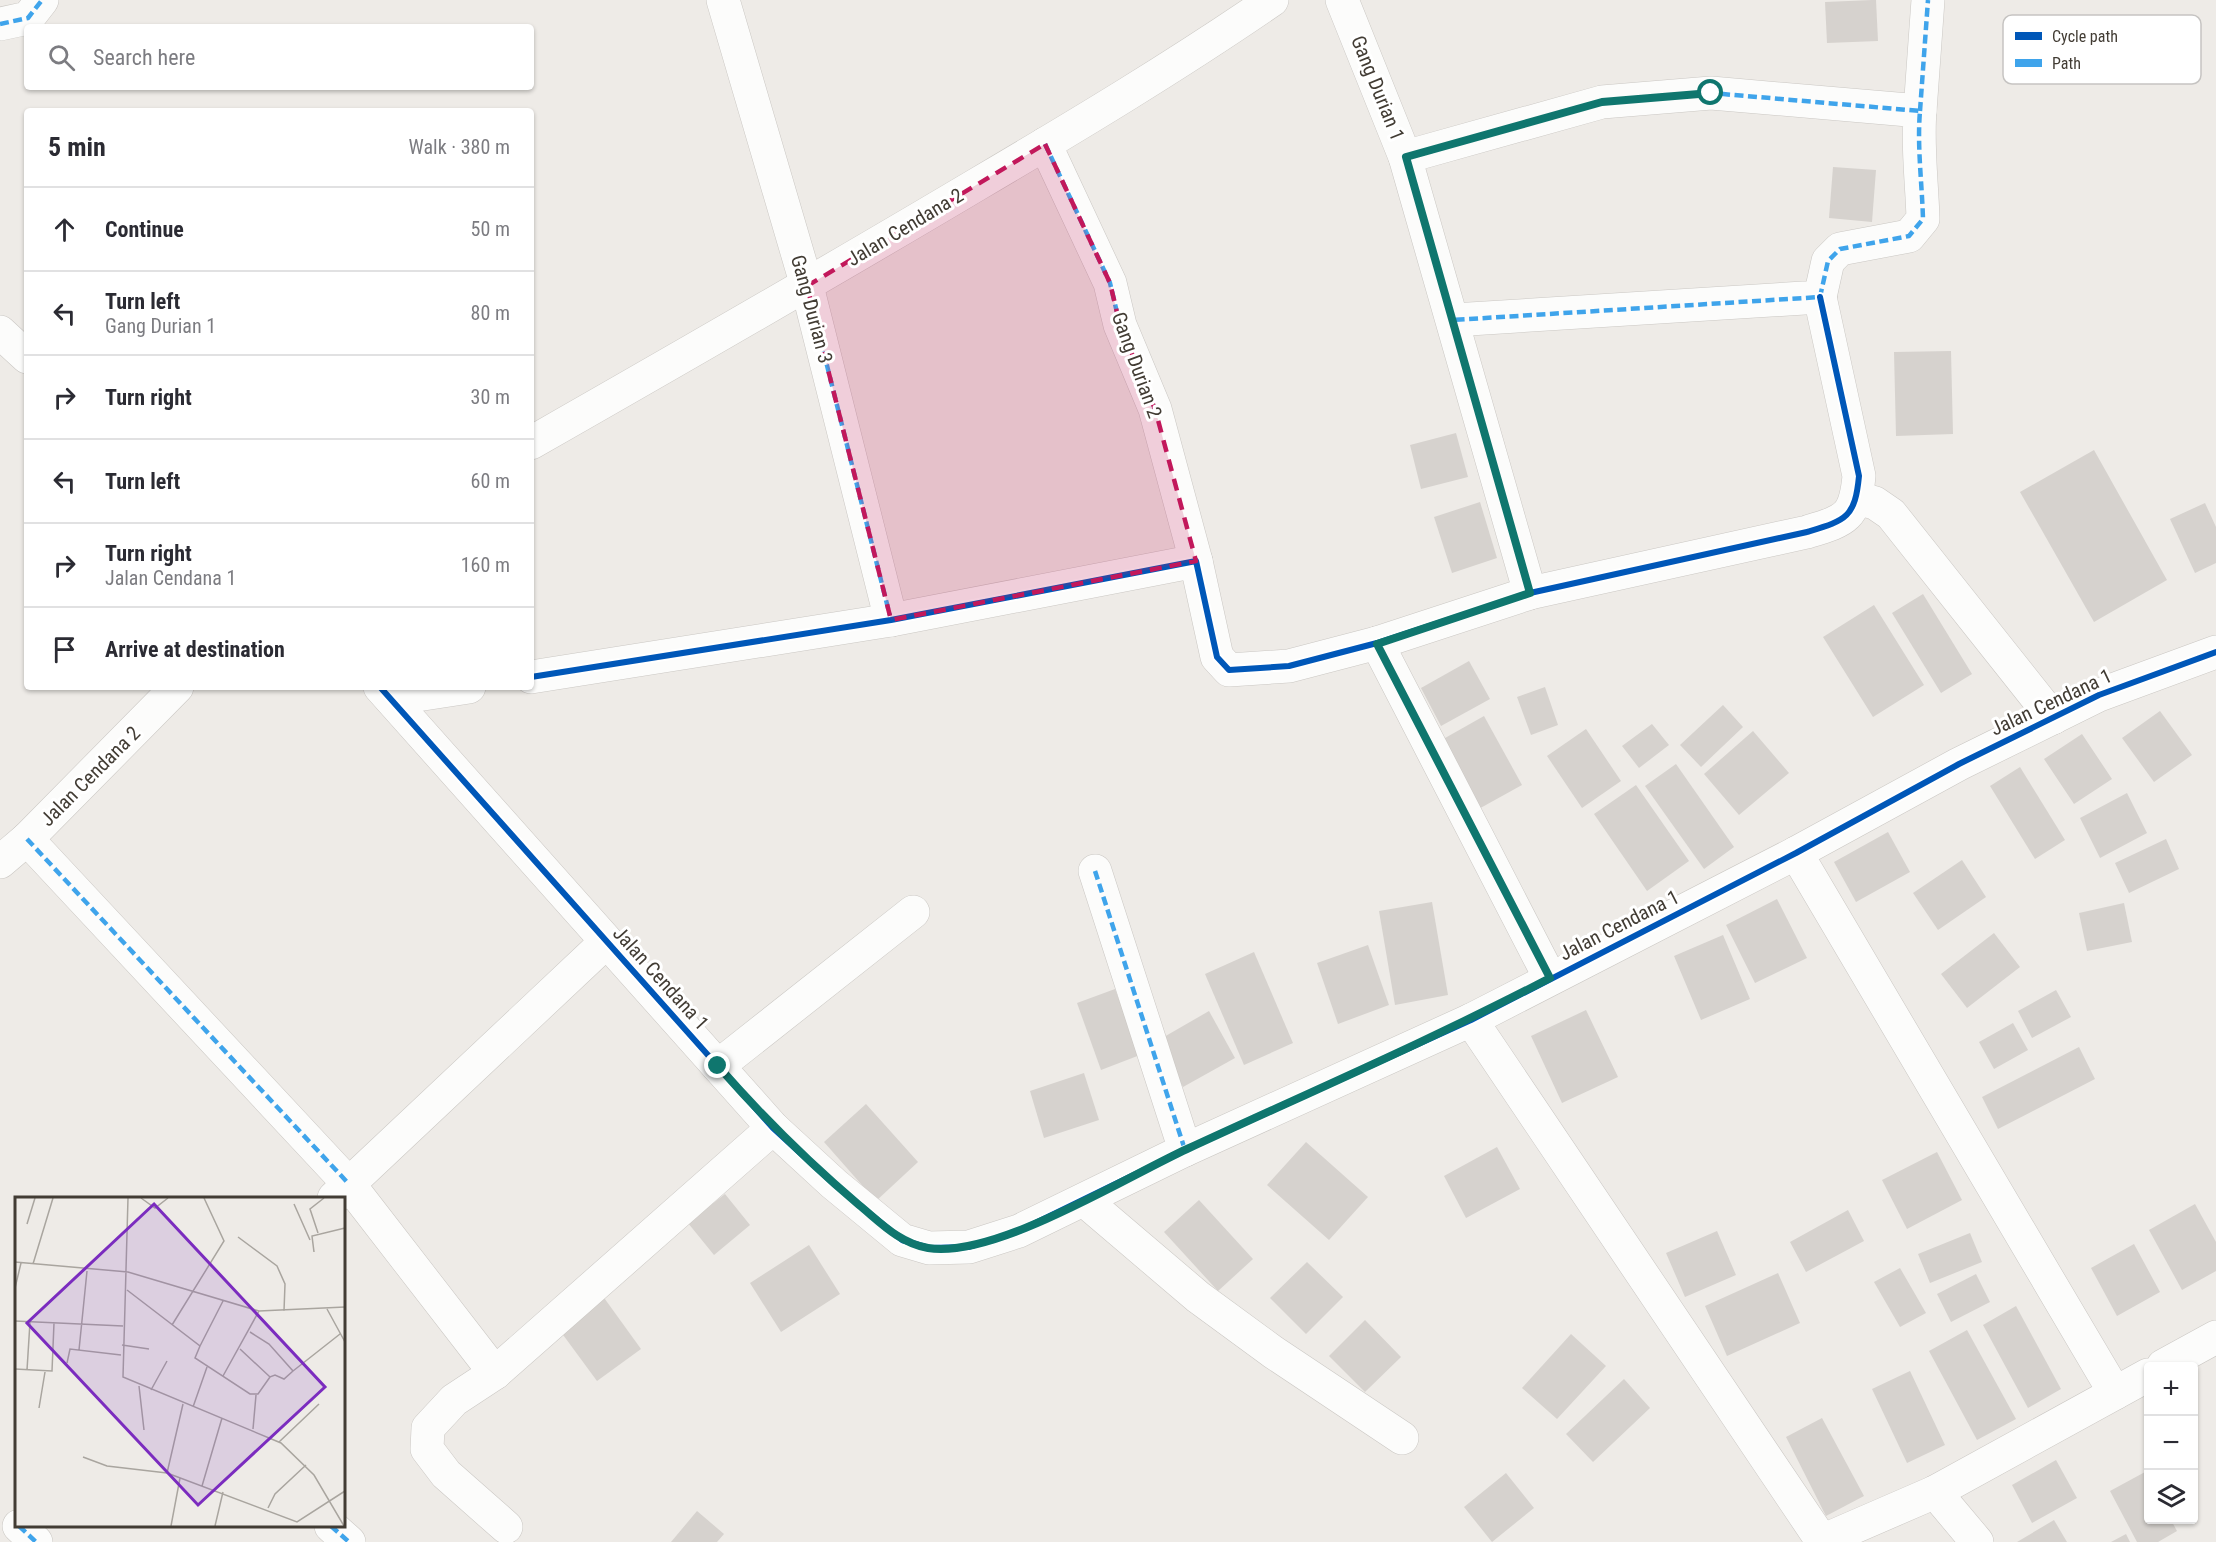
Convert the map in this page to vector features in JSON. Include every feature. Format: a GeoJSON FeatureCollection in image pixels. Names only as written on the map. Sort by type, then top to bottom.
{"type":"FeatureCollection","features":[{"type":"Feature","properties":{"kind":"street"},"geometry":{"type":"LineString","coordinates":[[0,24],[28,18],[42,0]]}},
{"type":"Feature","properties":{"kind":"street","name":"Gang Durian 3"},"geometry":{"type":"LineString","coordinates":[[723,0],[807,286],[891,620]]}},
{"type":"Feature","properties":{"kind":"street","name":"Jalan Cendana 2"},"geometry":{"type":"LineString","coordinates":[[534,440],[807,286],[1201,49],[1272,0]]}},
{"type":"Feature","properties":{"kind":"street","name":"Gang Durian 1"},"geometry":{"type":"LineString","coordinates":[[1342,0],[1406,157],[1530,593]]}},
{"type":"Feature","properties":{"kind":"street"},"geometry":{"type":"LineString","coordinates":[[1928,0],[1918,132],[1922,161],[1923,219],[1909,236],[1840,249],[1828,261],[1820,297],[1858,476],[1857,498],[1875,503],[1892,514],[2053,718]]}},
{"type":"Feature","properties":{"kind":"street"},"geometry":{"type":"LineString","coordinates":[[1406,157],[1602,102],[1711,93],[1920,111]]}},
{"type":"Feature","properties":{"kind":"street","name":"Gang Durian 2"},"geometry":{"type":"LineString","coordinates":[[1045,144],[1110,283],[1120,326],[1155,410],[1196,561],[1216,657],[1229,670],[1289,666],[1377,644],[1530,593],[1807,532],[1838,522],[1849,515],[1857,498]]}},
{"type":"Feature","properties":{"kind":"street"},"geometry":{"type":"LineString","coordinates":[[1453,320],[1820,297]]}},
{"type":"Feature","properties":{"kind":"street"},"geometry":{"type":"LineString","coordinates":[[0,332],[24,354]]}},
{"type":"Feature","properties":{"kind":"street"},"geometry":{"type":"LineString","coordinates":[[534,677],[891,620],[1196,561]]}},
{"type":"Feature","properties":{"kind":"street"},"geometry":{"type":"LineString","coordinates":[[1377,644],[1550,978]]}},
{"type":"Feature","properties":{"kind":"street","name":"Jalan Cendana 1"},"geometry":{"type":"LineString","coordinates":[[386,693],[773,1128],[834,1184],[902,1240],[928,1248],[969,1247],[1019,1231],[1185,1150],[1471,1020],[1796,853],[1959,764],[2099,695],[2216,652]]}},
{"type":"Feature","properties":{"kind":"street","name":"Jalan Cendana 2"},"geometry":{"type":"LineString","coordinates":[[0,862],[27,839],[174,690]]}},
{"type":"Feature","properties":{"kind":"street"},"geometry":{"type":"LineString","coordinates":[[386,693],[427,690]]}},
{"type":"Feature","properties":{"kind":"street"},"geometry":{"type":"LineString","coordinates":[[27,839],[340,1191],[495,1373]]}},
{"type":"Feature","properties":{"kind":"street"},"geometry":{"type":"LineString","coordinates":[[1796,853],[2115,1393]]}},
{"type":"Feature","properties":{"kind":"street"},"geometry":{"type":"LineString","coordinates":[[1095,871],[1185,1150]]}},
{"type":"Feature","properties":{"kind":"street"},"geometry":{"type":"LineString","coordinates":[[718,1066],[913,912]]}},
{"type":"Feature","properties":{"kind":"street"},"geometry":{"type":"LineString","coordinates":[[340,1191],[606,942]]}},
{"type":"Feature","properties":{"kind":"street"},"geometry":{"type":"LineString","coordinates":[[1471,1020],[1821,1541],[1935,1492],[2144,1377]]}},
{"type":"Feature","properties":{"kind":"street"},"geometry":{"type":"LineString","coordinates":[[506,1527],[446,1474],[428,1449],[428,1428],[454,1400],[495,1373],[773,1128]]}},
{"type":"Feature","properties":{"kind":"street"},"geometry":{"type":"LineString","coordinates":[[1084,1200],[1198,1297],[1273,1352],[1402,1438]]}},
{"type":"Feature","properties":{"kind":"street"},"geometry":{"type":"LineString","coordinates":[[2170,1362],[2216,1337]]}},
{"type":"Feature","properties":{"kind":"street"},"geometry":{"type":"LineString","coordinates":[[1935,1492],[1977,1542]]}},
{"type":"Feature","properties":{"kind":"street"},"geometry":{"type":"LineString","coordinates":[[19,1527],[36,1542]]}},
{"type":"Feature","properties":{"kind":"street"},"geometry":{"type":"LineString","coordinates":[[333,1527],[350,1542]]}},
{"type":"Feature","properties":{"kind":"highlighted area"},"geometry":{"type":"Polygon","coordinates":[[[1045,144],[1110,283],[1120,325],[1155,409],[1196,561],[891,620],[807,286],[1045,144]]]}},
{"type":"Feature","properties":{"kind":"building"},"geometry":{"type":"Polygon","coordinates":[[[1876,0],[1878,41],[1827,43],[1825,2],[1876,0]]]}},
{"type":"Feature","properties":{"kind":"building"},"geometry":{"type":"Polygon","coordinates":[[[1833,167],[1876,170],[1872,222],[1829,218],[1833,167]]]}},
{"type":"Feature","properties":{"kind":"building"},"geometry":{"type":"Polygon","coordinates":[[[1951,351],[1953,434],[1896,436],[1894,352],[1951,351]]]}},
{"type":"Feature","properties":{"kind":"building"},"geometry":{"type":"Polygon","coordinates":[[[1456,433],[1468,477],[1421,489],[1410,445],[1456,433]]]}},
{"type":"Feature","properties":{"kind":"building"},"geometry":{"type":"Polygon","coordinates":[[[2094,450],[2167,580],[2094,622],[2020,492],[2094,450]]]}},
{"type":"Feature","properties":{"kind":"building"},"geometry":{"type":"Polygon","coordinates":[[[1480,502],[1497,558],[1452,573],[1434,517],[1480,502]]]}},
{"type":"Feature","properties":{"kind":"building"},"geometry":{"type":"Polygon","coordinates":[[[2205,503],[2216,527],[2216,563],[2195,573],[2170,519],[2205,503]]]}},
{"type":"Feature","properties":{"kind":"building"},"geometry":{"type":"Polygon","coordinates":[[[1923,594],[1972,674],[1941,693],[1892,613],[1923,594]]]}},
{"type":"Feature","properties":{"kind":"building"},"geometry":{"type":"Polygon","coordinates":[[[1874,605],[1924,685],[1873,717],[1823,637],[1874,605]]]}},
{"type":"Feature","properties":{"kind":"building"},"geometry":{"type":"Polygon","coordinates":[[[1469,661],[1490,699],[1441,726],[1421,688],[1469,661]]]}},
{"type":"Feature","properties":{"kind":"building"},"geometry":{"type":"Polygon","coordinates":[[[1545,687],[1558,725],[1531,735],[1517,697],[1545,687]]]}},
{"type":"Feature","properties":{"kind":"building"},"geometry":{"type":"Polygon","coordinates":[[[1723,705],[1743,727],[1701,767],[1680,745],[1723,705]]]}},
{"type":"Feature","properties":{"kind":"building"},"geometry":{"type":"Polygon","coordinates":[[[2160,711],[2192,755],[2154,782],[2122,738],[2160,711]]]}},
{"type":"Feature","properties":{"kind":"building"},"geometry":{"type":"Polygon","coordinates":[[[1484,716],[1522,785],[1475,811],[1438,742],[1484,716]]]}},
{"type":"Feature","properties":{"kind":"building"},"geometry":{"type":"Polygon","coordinates":[[[1652,724],[1669,745],[1639,768],[1622,746],[1652,724]]]}},
{"type":"Feature","properties":{"kind":"building"},"geometry":{"type":"Polygon","coordinates":[[[1586,729],[1621,781],[1582,808],[1547,756],[1586,729]]]}},
{"type":"Feature","properties":{"kind":"building"},"geometry":{"type":"Polygon","coordinates":[[[1753,731],[1789,773],[1739,815],[1704,774],[1753,731]]]}},
{"type":"Feature","properties":{"kind":"building"},"geometry":{"type":"Polygon","coordinates":[[[2082,734],[2112,779],[2074,804],[2044,759],[2082,734]]]}},
{"type":"Feature","properties":{"kind":"building"},"geometry":{"type":"Polygon","coordinates":[[[1676,764],[1734,847],[1704,869],[1645,786],[1676,764]]]}},
{"type":"Feature","properties":{"kind":"building"},"geometry":{"type":"Polygon","coordinates":[[[2020,767],[2065,840],[2035,859],[1990,786],[2020,767]]]}},
{"type":"Feature","properties":{"kind":"building"},"geometry":{"type":"Polygon","coordinates":[[[1636,785],[1689,861],[1647,891],[1594,814],[1636,785]]]}},
{"type":"Feature","properties":{"kind":"building"},"geometry":{"type":"Polygon","coordinates":[[[2127,793],[2147,833],[2100,858],[2080,818],[2127,793]]]}},
{"type":"Feature","properties":{"kind":"building"},"geometry":{"type":"Polygon","coordinates":[[[1888,832],[1910,872],[1856,902],[1834,862],[1888,832]]]}},
{"type":"Feature","properties":{"kind":"building"},"geometry":{"type":"Polygon","coordinates":[[[2166,839],[2179,869],[2129,893],[2115,863],[2166,839]]]}},
{"type":"Feature","properties":{"kind":"building"},"geometry":{"type":"Polygon","coordinates":[[[1962,860],[1986,897],[1938,930],[1913,893],[1962,860]]]}},
{"type":"Feature","properties":{"kind":"building"},"geometry":{"type":"Polygon","coordinates":[[[1777,899],[1807,958],[1755,983],[1726,925],[1777,899]]]}},
{"type":"Feature","properties":{"kind":"building"},"geometry":{"type":"Polygon","coordinates":[[[1432,902],[1448,995],[1395,1005],[1379,911],[1432,902]]]}},
{"type":"Feature","properties":{"kind":"building"},"geometry":{"type":"Polygon","coordinates":[[[2124,903],[2132,942],[2087,951],[2079,913],[2124,903]]]}},
{"type":"Feature","properties":{"kind":"building"},"geometry":{"type":"Polygon","coordinates":[[[1994,933],[2020,967],[1967,1008],[1941,974],[1994,933]]]}},
{"type":"Feature","properties":{"kind":"building"},"geometry":{"type":"Polygon","coordinates":[[[1723,935],[1750,999],[1701,1020],[1674,956],[1723,935]]]}},
{"type":"Feature","properties":{"kind":"building"},"geometry":{"type":"Polygon","coordinates":[[[1368,945],[1389,1005],[1338,1024],[1317,963],[1368,945]]]}},
{"type":"Feature","properties":{"kind":"building"},"geometry":{"type":"Polygon","coordinates":[[[1254,952],[1293,1043],[1244,1065],[1205,974],[1254,952]]]}},
{"type":"Feature","properties":{"kind":"building"},"geometry":{"type":"Polygon","coordinates":[[[1115,989],[1140,1055],[1101,1070],[1077,1003],[1115,989]]]}},
{"type":"Feature","properties":{"kind":"building"},"geometry":{"type":"Polygon","coordinates":[[[2056,990],[2071,1017],[2032,1038],[2018,1011],[2056,990]]]}},
{"type":"Feature","properties":{"kind":"building"},"geometry":{"type":"Polygon","coordinates":[[[1586,1010],[1618,1077],[1562,1103],[1531,1036],[1586,1010]]]}},
{"type":"Feature","properties":{"kind":"building"},"geometry":{"type":"Polygon","coordinates":[[[1209,1011],[1235,1058],[1183,1087],[1157,1041],[1209,1011]]]}},
{"type":"Feature","properties":{"kind":"building"},"geometry":{"type":"Polygon","coordinates":[[[2013,1023],[2028,1050],[1994,1069],[1979,1042],[2013,1023]]]}},
{"type":"Feature","properties":{"kind":"building"},"geometry":{"type":"Polygon","coordinates":[[[2079,1047],[2095,1079],[1998,1129],[1982,1097],[2079,1047]]]}},
{"type":"Feature","properties":{"kind":"building"},"geometry":{"type":"Polygon","coordinates":[[[1084,1073],[1099,1120],[1044,1138],[1030,1091],[1084,1073]]]}},
{"type":"Feature","properties":{"kind":"building"},"geometry":{"type":"Polygon","coordinates":[[[866,1104],[918,1162],[876,1201],[824,1142],[866,1104]]]}},
{"type":"Feature","properties":{"kind":"building"},"geometry":{"type":"Polygon","coordinates":[[[1306,1142],[1368,1197],[1329,1240],[1267,1185],[1306,1142]]]}},
{"type":"Feature","properties":{"kind":"building"},"geometry":{"type":"Polygon","coordinates":[[[1497,1147],[1520,1189],[1466,1218],[1444,1176],[1497,1147]]]}},
{"type":"Feature","properties":{"kind":"building"},"geometry":{"type":"Polygon","coordinates":[[[1937,1152],[1962,1200],[1907,1229],[1882,1180],[1937,1152]]]}},
{"type":"Feature","properties":{"kind":"building"},"geometry":{"type":"Polygon","coordinates":[[[725,1194],[750,1225],[714,1255],[688,1223],[725,1194]]]}},
{"type":"Feature","properties":{"kind":"building"},"geometry":{"type":"Polygon","coordinates":[[[1199,1200],[1253,1259],[1218,1291],[1164,1232],[1199,1200]]]}},
{"type":"Feature","properties":{"kind":"building"},"geometry":{"type":"Polygon","coordinates":[[[2195,1204],[2216,1242],[2216,1271],[2182,1290],[2149,1230],[2195,1204]]]}},
{"type":"Feature","properties":{"kind":"building"},"geometry":{"type":"Polygon","coordinates":[[[1848,1210],[1864,1241],[1806,1272],[1790,1242],[1848,1210]]]}},
{"type":"Feature","properties":{"kind":"building"},"geometry":{"type":"Polygon","coordinates":[[[1717,1231],[1736,1275],[1685,1297],[1666,1253],[1717,1231]]]}},
{"type":"Feature","properties":{"kind":"building"},"geometry":{"type":"Polygon","coordinates":[[[1970,1233],[1982,1262],[1930,1283],[1918,1254],[1970,1233]]]}},
{"type":"Feature","properties":{"kind":"building"},"geometry":{"type":"Polygon","coordinates":[[[2134,1244],[2160,1292],[2117,1316],[2091,1268],[2134,1244]]]}},
{"type":"Feature","properties":{"kind":"building"},"geometry":{"type":"Polygon","coordinates":[[[809,1245],[840,1294],[781,1332],[750,1283],[809,1245]]]}},
{"type":"Feature","properties":{"kind":"building"},"geometry":{"type":"Polygon","coordinates":[[[1307,1262],[1343,1297],[1306,1334],[1270,1298],[1307,1262]]]}},
{"type":"Feature","properties":{"kind":"building"},"geometry":{"type":"Polygon","coordinates":[[[1900,1268],[1926,1313],[1900,1327],[1874,1282],[1900,1268]]]}},
{"type":"Feature","properties":{"kind":"building"},"geometry":{"type":"Polygon","coordinates":[[[1778,1273],[1800,1323],[1727,1356],[1705,1306],[1778,1273]]]}},
{"type":"Feature","properties":{"kind":"building"},"geometry":{"type":"Polygon","coordinates":[[[1976,1274],[1990,1302],[1951,1322],[1937,1294],[1976,1274]]]}},
{"type":"Feature","properties":{"kind":"building"},"geometry":{"type":"Polygon","coordinates":[[[602,1295],[641,1349],[597,1381],[558,1328],[602,1295]]]}},
{"type":"Feature","properties":{"kind":"building"},"geometry":{"type":"Polygon","coordinates":[[[2016,1306],[2061,1389],[2028,1408],[1983,1325],[2016,1306]]]}},
{"type":"Feature","properties":{"kind":"building"},"geometry":{"type":"Polygon","coordinates":[[[1365,1320],[1401,1357],[1365,1392],[1329,1356],[1365,1320]]]}},
{"type":"Feature","properties":{"kind":"building"},"geometry":{"type":"Polygon","coordinates":[[[1967,1330],[2016,1419],[1977,1440],[1929,1351],[1967,1330]]]}},
{"type":"Feature","properties":{"kind":"building"},"geometry":{"type":"Polygon","coordinates":[[[1571,1334],[1606,1366],[1557,1419],[1522,1388],[1571,1334]]]}},
{"type":"Feature","properties":{"kind":"building"},"geometry":{"type":"Polygon","coordinates":[[[1910,1371],[1945,1445],[1907,1463],[1872,1389],[1910,1371]]]}},
{"type":"Feature","properties":{"kind":"building"},"geometry":{"type":"Polygon","coordinates":[[[1624,1379],[1650,1408],[1593,1462],[1566,1434],[1624,1379]]]}},
{"type":"Feature","properties":{"kind":"building"},"geometry":{"type":"Polygon","coordinates":[[[1822,1418],[1864,1496],[1826,1516],[1786,1437],[1822,1418]]]}},
{"type":"Feature","properties":{"kind":"building"},"geometry":{"type":"Polygon","coordinates":[[[2056,1460],[2077,1498],[2032,1523],[2012,1485],[2056,1460]]]}},
{"type":"Feature","properties":{"kind":"building"},"geometry":{"type":"Polygon","coordinates":[[[1506,1473],[1534,1508],[1492,1542],[1464,1507],[1506,1473]]]}},
{"type":"Feature","properties":{"kind":"building"},"geometry":{"type":"Polygon","coordinates":[[[2144,1473],[2144,1524],[2173,1524],[2177,1531],[2158,1542],[2137,1542],[2110,1491],[2144,1473]]]}},
{"type":"Feature","properties":{"kind":"building"},"geometry":{"type":"Polygon","coordinates":[[[697,1511],[724,1534],[717,1542],[671,1542],[697,1511]]]}},
{"type":"Feature","properties":{"kind":"building"},"geometry":{"type":"Polygon","coordinates":[[[2054,1520],[2067,1542],[2017,1542],[2054,1520]]]}},
{"type":"Feature","properties":{"kind":"building"},"geometry":{"type":"Polygon","coordinates":[[[2126,1534],[2130,1542],[2111,1542],[2126,1534]]]}},
{"type":"Feature","properties":{"kind":"marked path"},"geometry":{"type":"LineString","coordinates":[[0,24],[28,18],[42,0]]}},
{"type":"Feature","properties":{"kind":"marked path"},"geometry":{"type":"LineString","coordinates":[[1920,111],[1928,0]]}},
{"type":"Feature","properties":{"kind":"marked path"},"geometry":{"type":"LineString","coordinates":[[1405,157],[1602,102],[1711,93],[1920,111],[1919,151],[1923,219],[1909,236],[1840,249],[1828,261],[1820,297],[1453,320]]}},
{"type":"Feature","properties":{"kind":"marked path"},"geometry":{"type":"LineString","coordinates":[[1045,144],[1110,283],[1120,325],[1155,409]]}},
{"type":"Feature","properties":{"kind":"marked path"},"geometry":{"type":"LineString","coordinates":[[807,286],[891,620]]}},
{"type":"Feature","properties":{"kind":"marked path"},"geometry":{"type":"LineString","coordinates":[[1377,643],[1550,978]]}},
{"type":"Feature","properties":{"kind":"marked path"},"geometry":{"type":"LineString","coordinates":[[27,839],[348,1183]]}},
{"type":"Feature","properties":{"kind":"marked path"},"geometry":{"type":"LineString","coordinates":[[1095,871],[1185,1150]]}},
{"type":"Feature","properties":{"kind":"marked path"},"geometry":{"type":"LineString","coordinates":[[20,1527],[36,1542]]}},
{"type":"Feature","properties":{"kind":"marked path"},"geometry":{"type":"LineString","coordinates":[[332,1527],[349,1542]]}},
{"type":"Feature","properties":{"kind":"cycle path"},"geometry":{"type":"LineString","coordinates":[[534,677],[891,620],[1196,561],[1217,657],[1229,670],[1289,666],[1377,643],[1530,593],[1807,532],[1831,524],[1846,515],[1855,501],[1859,476],[1820,297]]}},
{"type":"Feature","properties":{"kind":"cycle path"},"geometry":{"type":"LineString","coordinates":[[383,690],[773,1128],[834,1184],[902,1240],[929,1248],[969,1247],[1019,1231],[1185,1150],[1471,1020],[1796,853],[1959,764],[2099,695],[2216,652]]}},
{"type":"Feature","properties":{"kind":"route"},"geometry":{"type":"LineString","coordinates":[[718,1066],[773,1128],[834,1184],[902,1240],[928,1248],[969,1247],[1019,1231],[1185,1150],[1471,1020],[1550,978],[1377,644],[1530,593],[1406,157],[1602,102],[1711,93]]}}]}
